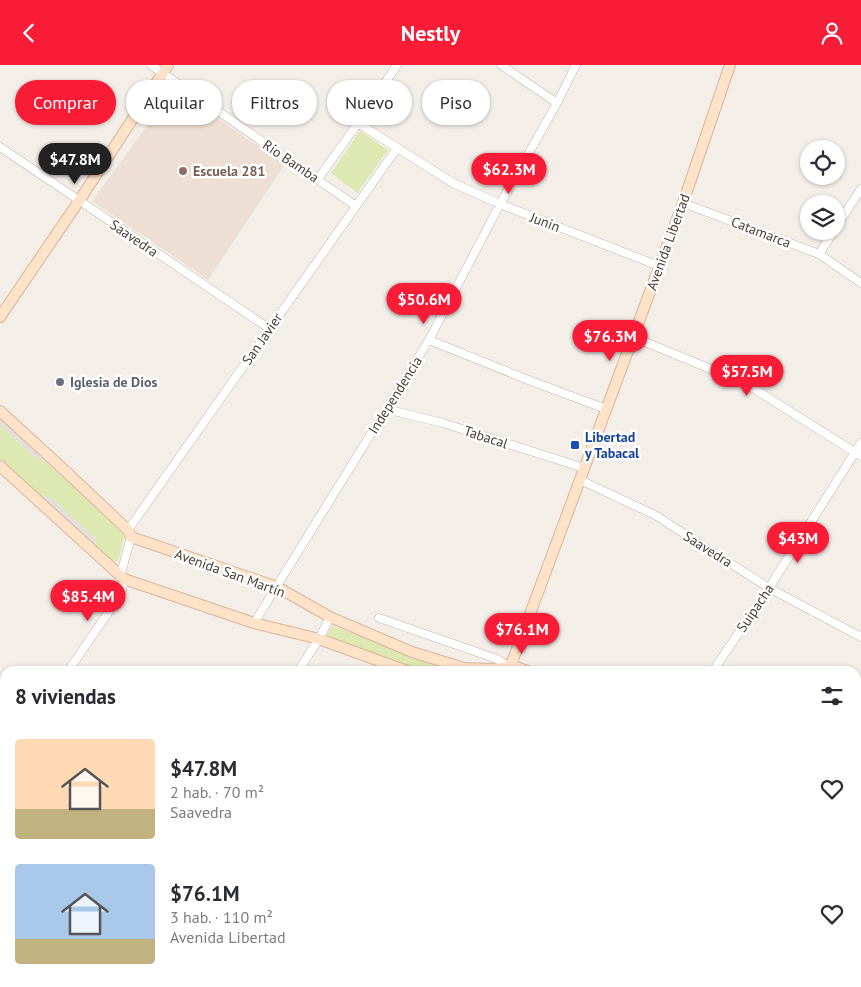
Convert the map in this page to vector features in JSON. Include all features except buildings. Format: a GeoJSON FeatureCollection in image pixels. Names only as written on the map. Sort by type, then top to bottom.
{"type":"FeatureCollection","features":[{"type":"Feature","properties":{"kind":"main road","name":"Avenida Libertad"},"geometry":{"type":"LineString","coordinates":[[510,666],[683,203],[730,65]]}},
{"type":"Feature","properties":{"kind":"main road"},"geometry":{"type":"LineString","coordinates":[[0,317],[79,201],[165,69]]}},
{"type":"Feature","properties":{"kind":"main road","name":"Avenida San Martín"},"geometry":{"type":"LineString","coordinates":[[0,411],[62,467],[129,534],[277,587],[330,617],[412,652],[458,666]]}},
{"type":"Feature","properties":{"kind":"main road"},"geometry":{"type":"LineString","coordinates":[[0,465],[122,578],[254,623],[319,639],[393,666]]}},
{"type":"Feature","properties":{"kind":"street","name":"Río Bamba"},"geometry":{"type":"LineString","coordinates":[[151,65],[165,69],[356,206]]}},
{"type":"Feature","properties":{"kind":"street"},"geometry":{"type":"LineString","coordinates":[[387,80],[397,65]]}},
{"type":"Feature","properties":{"kind":"street"},"geometry":{"type":"LineString","coordinates":[[501,65],[557,103]]}},
{"type":"Feature","properties":{"kind":"street","name":"Independencia"},"geometry":{"type":"LineString","coordinates":[[254,623],[429,340],[576,65]]}},
{"type":"Feature","properties":{"kind":"street"},"geometry":{"type":"LineString","coordinates":[[318,179],[357,125]]}},
{"type":"Feature","properties":{"kind":"street","name":"Junin"},"geometry":{"type":"LineString","coordinates":[[361,125],[452,183],[500,204],[659,266]]}},
{"type":"Feature","properties":{"kind":"street","name":"Saavedra"},"geometry":{"type":"LineString","coordinates":[[0,147],[270,329]]}},
{"type":"Feature","properties":{"kind":"street","name":"San Javier"},"geometry":{"type":"LineString","coordinates":[[71,666],[121,594],[129,534],[397,148]]}},
{"type":"Feature","properties":{"kind":"street"},"geometry":{"type":"LineString","coordinates":[[845,213],[861,189]]}},
{"type":"Feature","properties":{"kind":"street","name":"Catamarca"},"geometry":{"type":"LineString","coordinates":[[683,203],[819,254],[861,283]]}},
{"type":"Feature","properties":{"kind":"street"},"geometry":{"type":"LineString","coordinates":[[819,254],[828,240]]}},
{"type":"Feature","properties":{"kind":"street"},"geometry":{"type":"LineString","coordinates":[[633,337],[745,383],[858,455]]}},
{"type":"Feature","properties":{"kind":"street"},"geometry":{"type":"LineString","coordinates":[[429,340],[606,409]]}},
{"type":"Feature","properties":{"kind":"street","name":"Tabacal"},"geometry":{"type":"LineString","coordinates":[[386,409],[443,423],[584,468]]}},
{"type":"Feature","properties":{"kind":"street","name":"Suipacha"},"geometry":{"type":"LineString","coordinates":[[716,666],[858,455],[861,443]]}},
{"type":"Feature","properties":{"kind":"street","name":"Saavedra"},"geometry":{"type":"LineString","coordinates":[[580,480],[655,515],[769,588],[861,637]]}},
{"type":"Feature","properties":{"kind":"street"},"geometry":{"type":"LineString","coordinates":[[301,666],[319,639],[330,617]]}},
{"type":"Feature","properties":{"kind":"street"},"geometry":{"type":"LineString","coordinates":[[379,618],[497,659],[505,666]]}},
{"type":"Feature","properties":{"kind":"shaded area"},"geometry":{"type":"Polygon","coordinates":[[[222,121],[285,164],[208,280],[92,201],[148,125],[222,125],[222,121]]]}},
{"type":"Feature","properties":{"kind":"shaded area"},"geometry":{"type":"Polygon","coordinates":[[[0,417],[45,461],[36,459],[0,425],[0,417]]]}},
{"type":"Feature","properties":{"kind":"shaded area"},"geometry":{"type":"Polygon","coordinates":[[[38,496],[51,498],[96,539],[95,547],[38,496]]]}},
{"type":"Feature","properties":{"kind":"green space"},"geometry":{"type":"Polygon","coordinates":[[[360,131],[388,150],[357,193],[331,173],[360,131]]]}},
{"type":"Feature","properties":{"kind":"green space"},"geometry":{"type":"Polygon","coordinates":[[[0,425],[36,459],[45,461],[121,531],[124,537],[118,561],[113,562],[95,547],[96,539],[51,498],[38,496],[0,459],[0,425]]]}},
{"type":"Feature","properties":{"kind":"green space"},"geometry":{"type":"Polygon","coordinates":[[[332,626],[446,666],[407,666],[324,639],[332,626]]]}},
{"type":"Feature","properties":{"kind":"place","name":"Escuela 281"},"geometry":{"type":"Point","coordinates":[183,171]}},
{"type":"Feature","properties":{"kind":"place","name":"Iglesia de Dios"},"geometry":{"type":"Point","coordinates":[60,382]}},
{"type":"Feature","properties":{"kind":"place","name":"Libertad y Tabacal"},"geometry":{"type":"Point","coordinates":[575,445]}}]}
